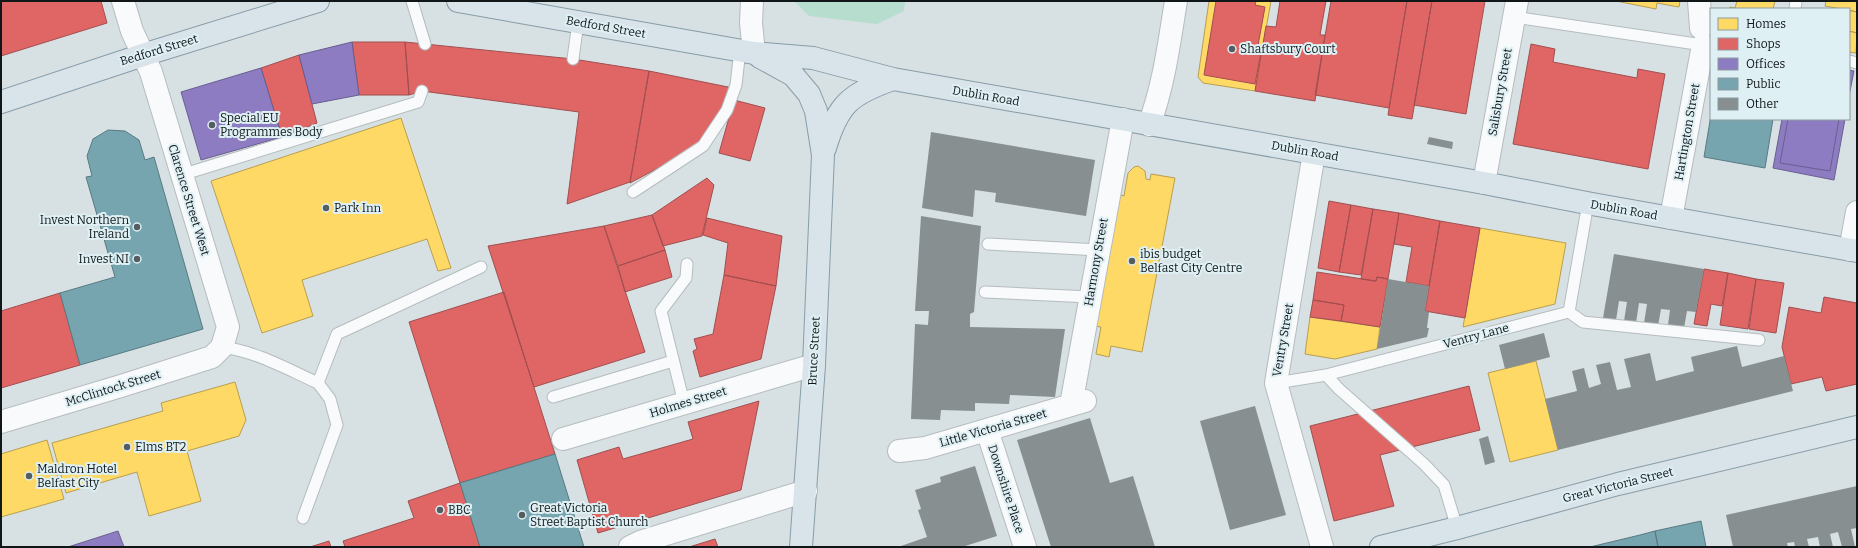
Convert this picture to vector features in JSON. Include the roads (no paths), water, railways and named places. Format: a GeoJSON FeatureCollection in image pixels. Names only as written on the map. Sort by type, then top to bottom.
{"type":"FeatureCollection","features":[{"type":"Feature","properties":{"kind":"main road","name":"Bedford Street"},"geometry":{"type":"LineString","coordinates":[[1,102],[143,55],[318,1]]}},
{"type":"Feature","properties":{"kind":"main road","name":"Bedford Street"},"geometry":{"type":"LineString","coordinates":[[458,1],[747,52]]}},
{"type":"Feature","properties":{"kind":"main road","name":"Dublin Road"},"geometry":{"type":"LineString","coordinates":[[747,52],[829,61],[893,79],[1854,250]]}},
{"type":"Feature","properties":{"kind":"main road","name":"Bruce Street"},"geometry":{"type":"LineString","coordinates":[[747,52],[793,75],[809,94],[816,111],[823,155],[814,365],[801,547]]}},
{"type":"Feature","properties":{"kind":"main road","name":"Bruce Street"},"geometry":{"type":"LineString","coordinates":[[823,155],[831,128],[846,102],[871,87],[893,79]]}},
{"type":"Feature","properties":{"kind":"main road","name":"Great Victoria Street"},"geometry":{"type":"LineString","coordinates":[[1381,547],[1618,484],[1857,427]]}},
{"type":"Feature","properties":{"kind":"street","name":"Clarence Street West"},"geometry":{"type":"LineString","coordinates":[[123,1],[132,31],[151,72],[228,327],[222,347]]}},
{"type":"Feature","properties":{"kind":"street"},"geometry":{"type":"LineString","coordinates":[[747,52],[752,1]]}},
{"type":"Feature","properties":{"kind":"street"},"geometry":{"type":"LineString","coordinates":[[1149,125],[1155,109],[1166,61],[1176,1]]}},
{"type":"Feature","properties":{"kind":"street","name":"Hartington Street"},"geometry":{"type":"LineString","coordinates":[[1671,218],[1702,37],[1699,1]]}},
{"type":"Feature","properties":{"kind":"street","name":"Salisbury Street"},"geometry":{"type":"LineString","coordinates":[[1484,183],[1515,9]]}},
{"type":"Feature","properties":{"kind":"street","name":"Harmony Street"},"geometry":{"type":"LineString","coordinates":[[1079,403],[1090,297],[1123,119]]}},
{"type":"Feature","properties":{"kind":"street","name":"Ventry Street"},"geometry":{"type":"LineString","coordinates":[[1314,153],[1276,383],[1322,547]]}},
{"type":"Feature","properties":{"kind":"street"},"geometry":{"type":"LineString","coordinates":[[1854,250],[1857,212]]}},
{"type":"Feature","properties":{"kind":"street","name":"McClintock Street"},"geometry":{"type":"LineString","coordinates":[[1,422],[212,357],[222,347]]}},
{"type":"Feature","properties":{"kind":"street","name":"Holmes Street"},"geometry":{"type":"LineString","coordinates":[[563,439],[814,365]]}},
{"type":"Feature","properties":{"kind":"street","name":"Little Victoria Street"},"geometry":{"type":"LineString","coordinates":[[899,451],[925,448],[1079,403]]}},
{"type":"Feature","properties":{"kind":"street","name":"Downshire Place"},"geometry":{"type":"LineString","coordinates":[[987,430],[1025,547]]}},
{"type":"Feature","properties":{"kind":"street"},"geometry":{"type":"LineString","coordinates":[[630,547],[640,542],[806,491]]}},
{"type":"Feature","properties":{"kind":"lane"},"geometry":{"type":"LineString","coordinates":[[412,1],[425,44]]}},
{"type":"Feature","properties":{"kind":"lane"},"geometry":{"type":"LineString","coordinates":[[1515,9],[1702,37]]}},
{"type":"Feature","properties":{"kind":"lane"},"geometry":{"type":"LineString","coordinates":[[574,59],[578,22]]}},
{"type":"Feature","properties":{"kind":"lane"},"geometry":{"type":"LineString","coordinates":[[633,192],[703,146],[727,110],[747,52]]}},
{"type":"Feature","properties":{"kind":"lane"},"geometry":{"type":"LineString","coordinates":[[181,175],[418,102],[422,91]]}},
{"type":"Feature","properties":{"kind":"lane"},"geometry":{"type":"LineString","coordinates":[[1588,203],[1569,312],[1583,322],[1759,340]]}},
{"type":"Feature","properties":{"kind":"lane"},"geometry":{"type":"LineString","coordinates":[[988,244],[1099,250]]}},
{"type":"Feature","properties":{"kind":"lane"},"geometry":{"type":"LineString","coordinates":[[684,403],[661,311],[686,278],[688,264]]}},
{"type":"Feature","properties":{"kind":"lane"},"geometry":{"type":"LineString","coordinates":[[318,383],[337,334],[481,267]]}},
{"type":"Feature","properties":{"kind":"lane"},"geometry":{"type":"LineString","coordinates":[[985,292],[1090,297]]}},
{"type":"Feature","properties":{"kind":"lane","name":"Ventry Lane"},"geometry":{"type":"LineString","coordinates":[[1276,383],[1326,376],[1569,312]]}},
{"type":"Feature","properties":{"kind":"lane"},"geometry":{"type":"LineString","coordinates":[[222,347],[235,348],[281,366],[318,383],[330,399],[337,424],[303,518]]}},
{"type":"Feature","properties":{"kind":"lane"},"geometry":{"type":"LineString","coordinates":[[553,396],[673,361]]}},
{"type":"Feature","properties":{"kind":"lane"},"geometry":{"type":"LineString","coordinates":[[1326,376],[1424,464],[1444,485],[1457,528]]}},
{"type":"Feature","properties":{"kind":"place","name":"Shaftsbury Court"},"geometry":{"type":"Point","coordinates":[1232,49]}},
{"type":"Feature","properties":{"kind":"place","name":"Special EU Programmes Body"},"geometry":{"type":"Point","coordinates":[212,125]}},
{"type":"Feature","properties":{"kind":"place","name":"Park Inn"},"geometry":{"type":"Point","coordinates":[326,208]}},
{"type":"Feature","properties":{"kind":"place","name":"Invest Northern Ireland"},"geometry":{"type":"Point","coordinates":[137,227]}},
{"type":"Feature","properties":{"kind":"place","name":"Invest NI"},"geometry":{"type":"Point","coordinates":[137,259]}},
{"type":"Feature","properties":{"kind":"place","name":"ibis budget Belfast City Centre"},"geometry":{"type":"Point","coordinates":[1132,261]}},
{"type":"Feature","properties":{"kind":"place","name":"Elms BT2"},"geometry":{"type":"Point","coordinates":[127,447]}},
{"type":"Feature","properties":{"kind":"place","name":"Maldron Hotel Belfast City"},"geometry":{"type":"Point","coordinates":[29,476]}},
{"type":"Feature","properties":{"kind":"place","name":"BBC"},"geometry":{"type":"Point","coordinates":[440,510]}},
{"type":"Feature","properties":{"kind":"place","name":"Great Victoria Street Baptist Church"},"geometry":{"type":"Point","coordinates":[522,515]}}]}
